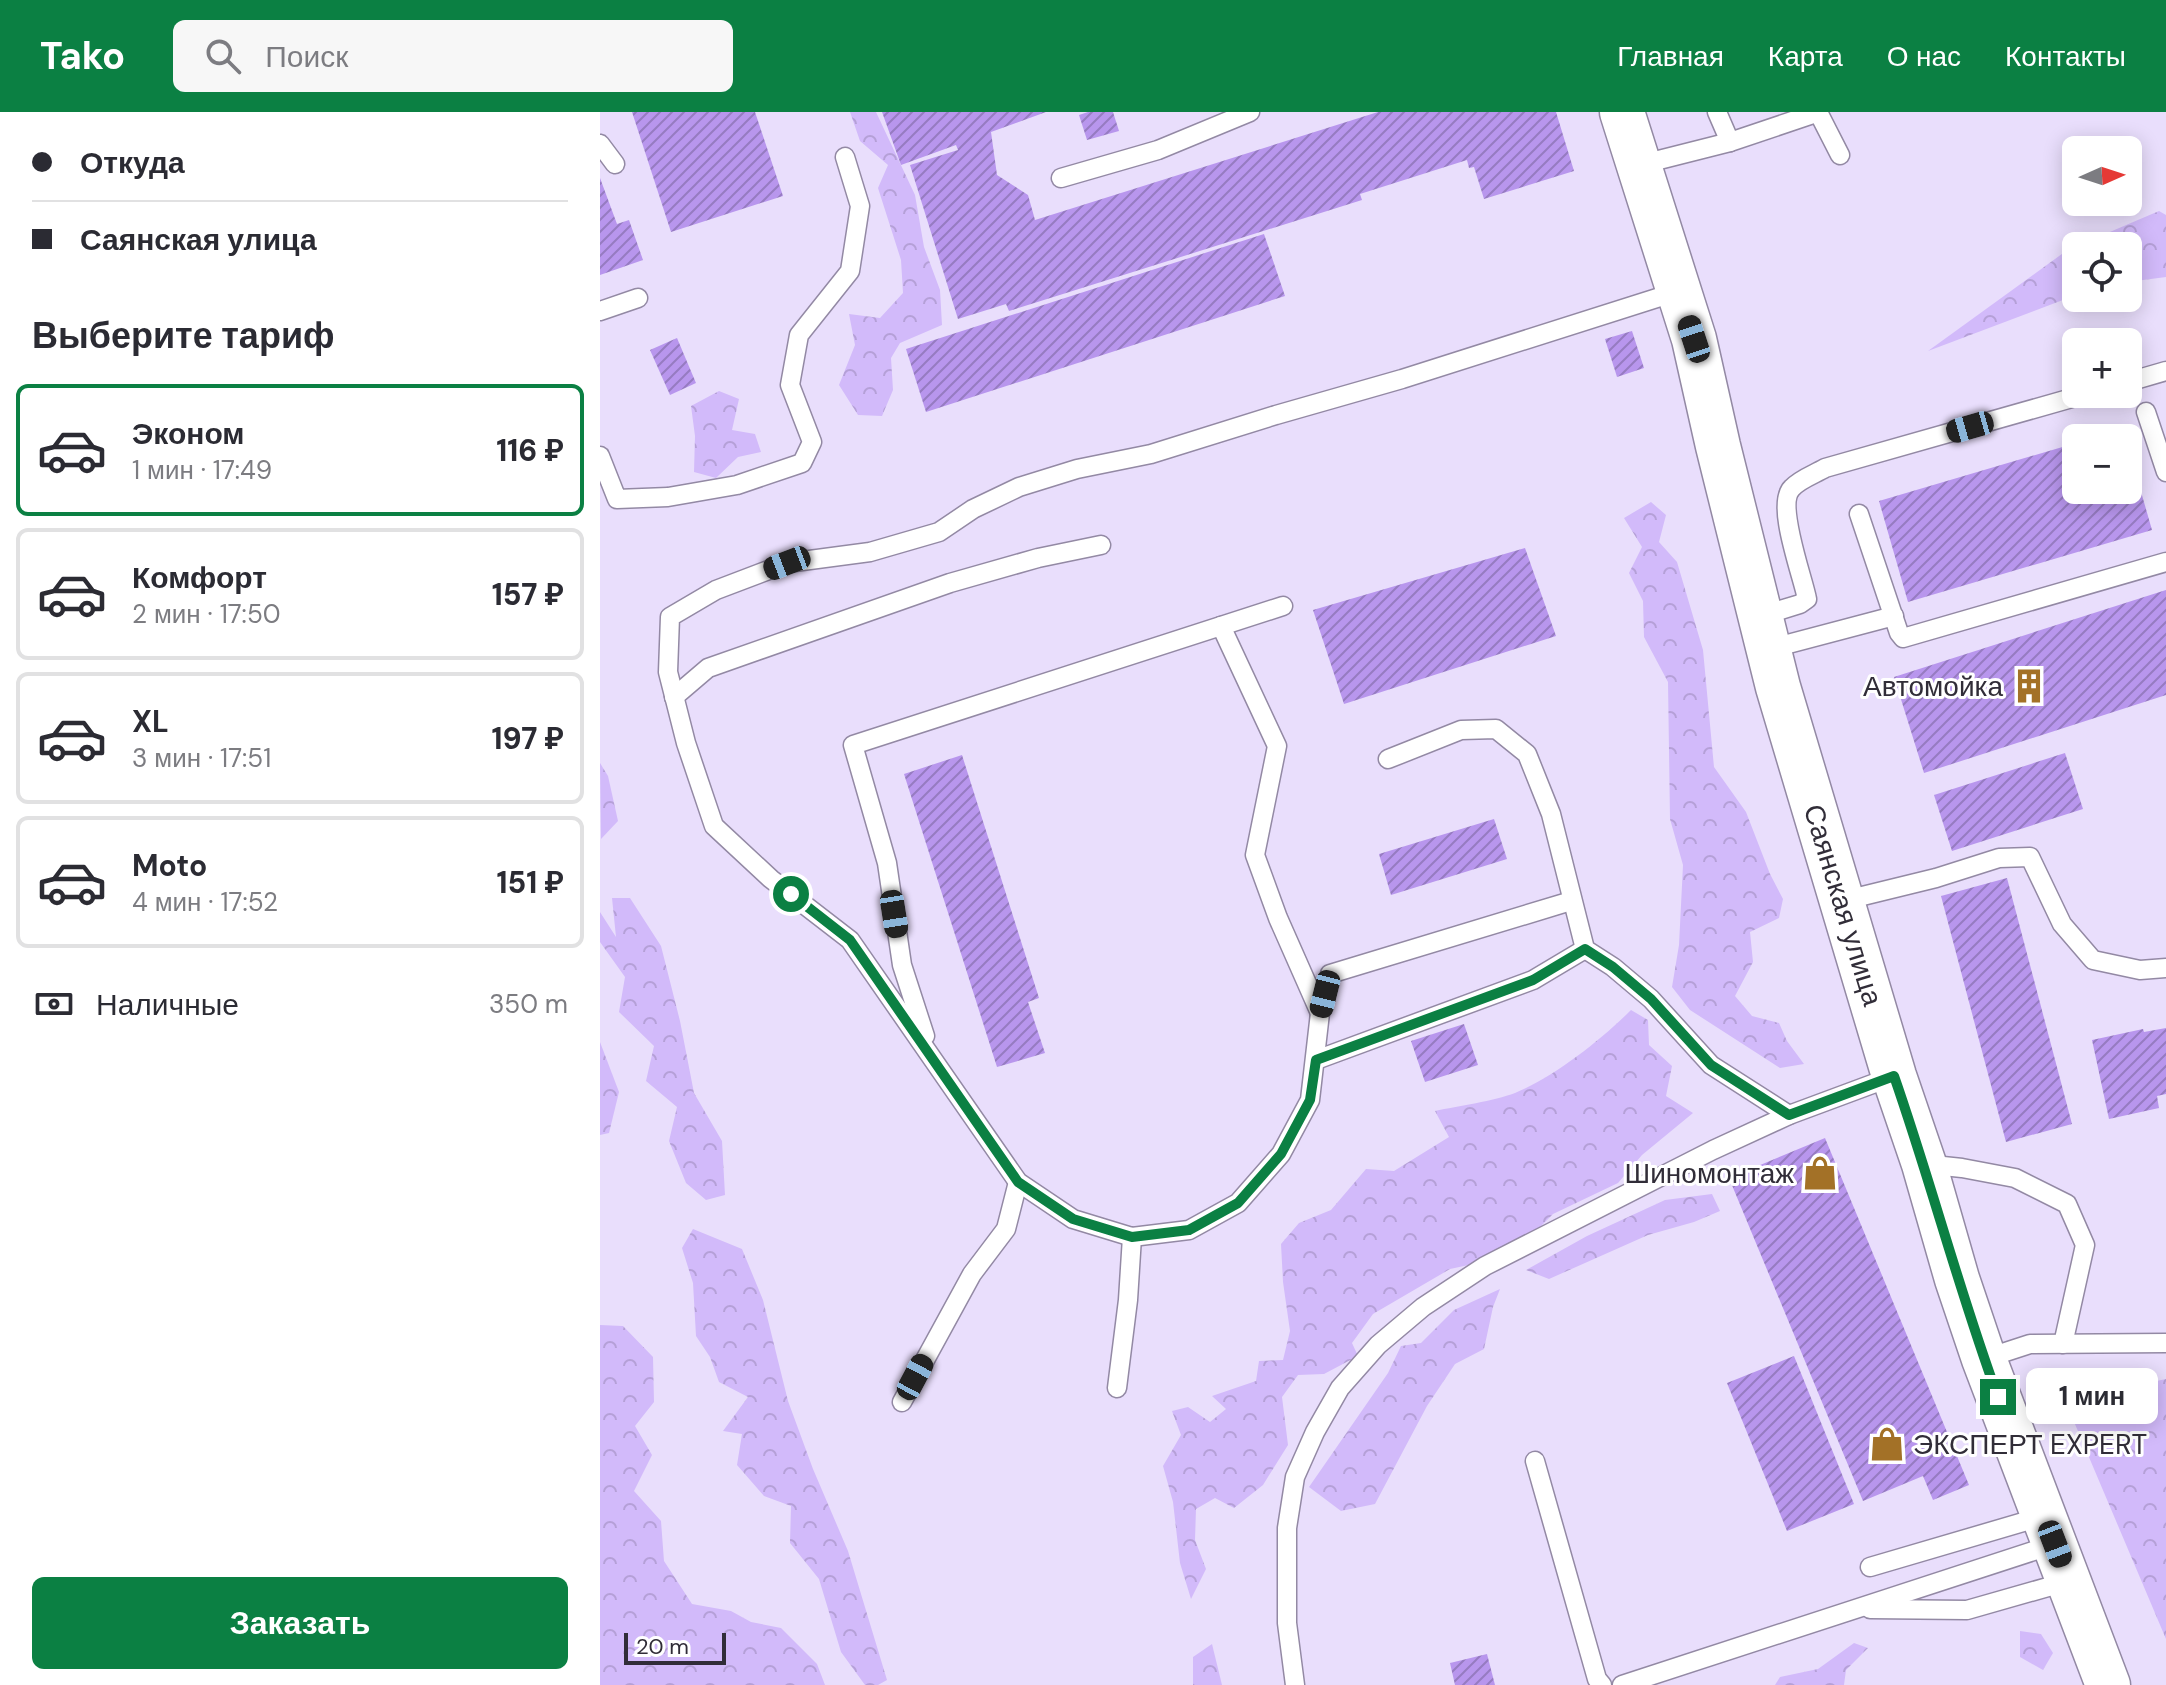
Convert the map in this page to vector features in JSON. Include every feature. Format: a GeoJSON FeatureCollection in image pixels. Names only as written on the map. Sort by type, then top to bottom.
{"type":"FeatureCollection","features":[{"type":"Feature","properties":{"kind":"street","name":"Саянская улица"},"geometry":{"type":"LineString","coordinates":[[1622,112],[1679,291],[1704,380],[1764,633],[1894,1076],[1984,1359],[2108,1685]]}},
{"type":"Feature","properties":{"kind":"lane"},"geometry":{"type":"LineString","coordinates":[[1061,178],[1158,150],[1250,112]]}},
{"type":"Feature","properties":{"kind":"lane"},"geometry":{"type":"LineString","coordinates":[[1717,112],[1730,142]]}},
{"type":"Feature","properties":{"kind":"lane"},"geometry":{"type":"LineString","coordinates":[[1639,165],[1730,142],[1818,112],[1840,155]]}},
{"type":"Feature","properties":{"kind":"lane"},"geometry":{"type":"LineString","coordinates":[[600,144],[615,164]]}},
{"type":"Feature","properties":{"kind":"lane"},"geometry":{"type":"LineString","coordinates":[[600,456],[617,499],[668,497],[737,485],[802,463],[812,442],[790,385],[799,335],[850,271],[860,206],[845,157]]}},
{"type":"Feature","properties":{"kind":"lane"},"geometry":{"type":"LineString","coordinates":[[1571,901],[1330,974],[1320,1013],[1310,1100],[1281,1154],[1238,1203],[1189,1230],[1132,1237],[1073,1219],[1018,1182],[850,940],[771,879],[714,826],[686,743],[668,672],[670,617],[716,590],[787,563],[870,552],[939,532],[973,509],[1019,487],[1077,469],[1151,454],[1679,291]]}},
{"type":"Feature","properties":{"kind":"lane"},"geometry":{"type":"LineString","coordinates":[[600,311],[638,298]]}},
{"type":"Feature","properties":{"kind":"lane"},"geometry":{"type":"LineString","coordinates":[[2142,378],[2166,371]]}},
{"type":"Feature","properties":{"kind":"lane"},"geometry":{"type":"LineString","coordinates":[[1764,633],[1807,599],[1791,542],[1786,505],[1792,487],[1825,468],[2062,401]]}},
{"type":"Feature","properties":{"kind":"lane"},"geometry":{"type":"LineString","coordinates":[[2146,412],[2166,472]]}},
{"type":"Feature","properties":{"kind":"lane"},"geometry":{"type":"LineString","coordinates":[[1859,514],[1903,638],[2166,562]]}},
{"type":"Feature","properties":{"kind":"lane"},"geometry":{"type":"LineString","coordinates":[[674,697],[708,668],[950,583],[1038,558],[1101,545]]}},
{"type":"Feature","properties":{"kind":"lane"},"geometry":{"type":"LineString","coordinates":[[931,1054],[902,965],[887,863],[853,745],[1283,606]]}},
{"type":"Feature","properties":{"kind":"lane"},"geometry":{"type":"LineString","coordinates":[[1764,633],[1894,616]]}},
{"type":"Feature","properties":{"kind":"lane"},"geometry":{"type":"LineString","coordinates":[[1221,626],[1277,746],[1255,855],[1278,918],[1320,1013]]}},
{"type":"Feature","properties":{"kind":"lane"},"geometry":{"type":"LineString","coordinates":[[1388,759],[1461,730],[1496,729],[1527,754],[1551,814],[1585,949],[1613,967],[1651,999],[1711,1065],[1789,1115]]}},
{"type":"Feature","properties":{"kind":"lane"},"geometry":{"type":"LineString","coordinates":[[1842,901],[1936,878],[1999,858],[2030,857],[2062,924],[2093,960],[2140,970],[2166,968]]}},
{"type":"Feature","properties":{"kind":"lane"},"geometry":{"type":"LineString","coordinates":[[1316,1060],[1533,980],[1585,949]]}},
{"type":"Feature","properties":{"kind":"lane"},"geometry":{"type":"LineString","coordinates":[[1295,1685],[1287,1623],[1287,1528],[1295,1477],[1315,1432],[1340,1388],[1378,1345],[1423,1307],[1485,1266],[1713,1150],[1789,1115],[1894,1076]]}},
{"type":"Feature","properties":{"kind":"lane"},"geometry":{"type":"LineString","coordinates":[[1924,1164],[2015,1178],[2067,1204],[2085,1245],[2063,1344]]}},
{"type":"Feature","properties":{"kind":"lane"},"geometry":{"type":"LineString","coordinates":[[902,1402],[972,1274],[1006,1229],[1018,1182]]}},
{"type":"Feature","properties":{"kind":"lane"},"geometry":{"type":"LineString","coordinates":[[1117,1388],[1132,1237]]}},
{"type":"Feature","properties":{"kind":"lane"},"geometry":{"type":"LineString","coordinates":[[1984,1359],[2030,1344],[2166,1343]]}},
{"type":"Feature","properties":{"kind":"lane"},"geometry":{"type":"LineString","coordinates":[[1535,1461],[1597,1679],[1602,1685]]}},
{"type":"Feature","properties":{"kind":"lane"},"geometry":{"type":"LineString","coordinates":[[1870,1567],[2056,1547]]}},
{"type":"Feature","properties":{"kind":"lane"},"geometry":{"type":"LineString","coordinates":[[1855,1608],[1967,1610],[2056,1547]]}},
{"type":"Feature","properties":{"kind":"lane"},"geometry":{"type":"LineString","coordinates":[[1622,1685],[1855,1608],[2056,1547]]}},
{"type":"Feature","properties":{"kind":"green space"},"geometry":{"type":"Polygon","coordinates":[[[850,112],[876,112],[915,195],[924,247],[940,290],[942,325],[900,343],[891,358],[893,390],[882,416],[858,415],[839,385],[855,345],[849,314],[880,318],[903,293],[901,260],[878,188],[888,165],[860,141],[850,112]]]}},
{"type":"Feature","properties":{"kind":"green space"},"geometry":{"type":"Polygon","coordinates":[[[2159,211],[2166,215],[2166,277],[2142,280],[2142,232],[2110,232],[2159,211]]]}},
{"type":"Feature","properties":{"kind":"green space"},"geometry":{"type":"Polygon","coordinates":[[[2062,254],[2062,300],[1928,351],[2062,254]]]}},
{"type":"Feature","properties":{"kind":"green space"},"geometry":{"type":"Polygon","coordinates":[[[719,391],[739,399],[732,430],[755,434],[761,452],[738,457],[716,478],[694,472],[695,436],[691,406],[719,391]]]}},
{"type":"Feature","properties":{"kind":"green space"},"geometry":{"type":"Polygon","coordinates":[[[1651,502],[1666,515],[1659,542],[1677,562],[1703,650],[1714,767],[1746,812],[1783,899],[1779,918],[1750,932],[1753,962],[1735,996],[1752,1016],[1779,1023],[1787,1041],[1804,1064],[1780,1068],[1690,1010],[1672,987],[1679,945],[1683,865],[1670,819],[1668,682],[1644,637],[1643,601],[1629,573],[1642,547],[1624,518],[1651,502]]]}},
{"type":"Feature","properties":{"kind":"green space"},"geometry":{"type":"Polygon","coordinates":[[[600,763],[608,776],[618,821],[601,839],[600,763]]]}},
{"type":"Feature","properties":{"kind":"green space"},"geometry":{"type":"Polygon","coordinates":[[[612,898],[630,898],[661,946],[694,1093],[722,1141],[725,1195],[706,1200],[686,1183],[669,1141],[677,1107],[646,1081],[654,1046],[619,1012],[625,977],[600,942],[600,912],[616,937],[612,898]]]}},
{"type":"Feature","properties":{"kind":"green space"},"geometry":{"type":"Polygon","coordinates":[[[1631,1010],[1648,1020],[1649,1045],[1672,1066],[1666,1096],[1693,1113],[1642,1155],[1618,1183],[1553,1214],[1539,1228],[1478,1263],[1450,1269],[1373,1314],[1352,1343],[1358,1356],[1324,1374],[1298,1375],[1282,1397],[1288,1445],[1263,1485],[1234,1508],[1215,1498],[1196,1509],[1195,1540],[1206,1569],[1191,1599],[1180,1563],[1173,1502],[1163,1466],[1181,1435],[1172,1411],[1188,1407],[1210,1422],[1226,1409],[1212,1396],[1256,1381],[1259,1361],[1283,1360],[1290,1331],[1281,1244],[1299,1223],[1331,1210],[1366,1169],[1394,1171],[1449,1137],[1435,1111],[1497,1098],[1530,1086],[1576,1057],[1631,1010]]]}},
{"type":"Feature","properties":{"kind":"green space"},"geometry":{"type":"Polygon","coordinates":[[[600,1042],[619,1092],[609,1133],[600,1135],[600,1042]]]}},
{"type":"Feature","properties":{"kind":"green space"},"geometry":{"type":"Polygon","coordinates":[[[1712,1194],[1720,1211],[1694,1222],[1648,1235],[1549,1279],[1526,1270],[1587,1236],[1665,1200],[1712,1194]]]}},
{"type":"Feature","properties":{"kind":"green space"},"geometry":{"type":"Polygon","coordinates":[[[693,1229],[742,1249],[763,1300],[788,1401],[848,1551],[887,1680],[878,1685],[865,1685],[841,1652],[819,1579],[790,1543],[791,1506],[764,1496],[737,1465],[742,1434],[723,1431],[748,1397],[719,1382],[710,1357],[696,1336],[693,1283],[682,1248],[693,1229]]]}},
{"type":"Feature","properties":{"kind":"green space"},"geometry":{"type":"Polygon","coordinates":[[[1500,1289],[1484,1349],[1455,1364],[1427,1406],[1375,1504],[1341,1511],[1309,1487],[1388,1373],[1401,1346],[1421,1343],[1454,1310],[1500,1289]]]}},
{"type":"Feature","properties":{"kind":"green space"},"geometry":{"type":"Polygon","coordinates":[[[600,1325],[623,1326],[653,1357],[654,1402],[635,1426],[652,1455],[634,1491],[661,1521],[664,1561],[692,1604],[731,1611],[751,1622],[781,1628],[817,1664],[825,1685],[600,1685],[600,1325]]]}},
{"type":"Feature","properties":{"kind":"green space"},"geometry":{"type":"Polygon","coordinates":[[[2166,1379],[2166,1639],[2058,1384],[2098,1393],[2166,1379]]]}},
{"type":"Feature","properties":{"kind":"green space"},"geometry":{"type":"Polygon","coordinates":[[[2020,1631],[2041,1634],[2053,1653],[2043,1670],[2020,1657],[2020,1631]]]}},
{"type":"Feature","properties":{"kind":"green space"},"geometry":{"type":"Polygon","coordinates":[[[1854,1643],[1868,1648],[1846,1670],[1844,1685],[1775,1685],[1780,1677],[1818,1669],[1854,1643]]]}},
{"type":"Feature","properties":{"kind":"green space"},"geometry":{"type":"Polygon","coordinates":[[[1212,1644],[1222,1685],[1193,1685],[1193,1657],[1212,1644]]]}},
{"type":"Feature","properties":{"kind":"building"},"geometry":{"type":"Polygon","coordinates":[[[632,112],[755,112],[783,196],[671,232],[632,112]]]}},
{"type":"Feature","properties":{"kind":"building"},"geometry":{"type":"Polygon","coordinates":[[[882,112],[1046,112],[991,132],[997,175],[1028,195],[1035,220],[1378,112],[1556,112],[1574,171],[1484,199],[1474,167],[1469,168],[1467,160],[1360,194],[1362,200],[1009,311],[1006,304],[958,319],[910,165],[958,150],[956,145],[901,165],[882,112]]]}},
{"type":"Feature","properties":{"kind":"building"},"geometry":{"type":"Polygon","coordinates":[[[1113,112],[1119,131],[1087,140],[1079,115],[1113,112]]]}},
{"type":"Feature","properties":{"kind":"building"},"geometry":{"type":"Polygon","coordinates":[[[600,178],[617,224],[629,220],[643,260],[600,275],[600,178]]]}},
{"type":"Feature","properties":{"kind":"building"},"geometry":{"type":"Polygon","coordinates":[[[1264,234],[1285,296],[926,412],[906,349],[1264,234]]]}},
{"type":"Feature","properties":{"kind":"building"},"geometry":{"type":"Polygon","coordinates":[[[1632,331],[1644,368],[1617,377],[1605,339],[1632,331]]]}},
{"type":"Feature","properties":{"kind":"building"},"geometry":{"type":"Polygon","coordinates":[[[677,338],[696,383],[670,395],[650,350],[677,338]]]}},
{"type":"Feature","properties":{"kind":"building"},"geometry":{"type":"Polygon","coordinates":[[[2062,447],[2062,504],[2142,504],[2142,495],[2152,530],[1908,602],[1879,501],[2062,447]]]}},
{"type":"Feature","properties":{"kind":"building"},"geometry":{"type":"Polygon","coordinates":[[[1525,548],[1556,636],[1344,704],[1313,610],[1525,548]]]}},
{"type":"Feature","properties":{"kind":"building","name":"Автомойка"},"geometry":{"type":"Polygon","coordinates":[[[2166,590],[2166,695],[1924,773],[1894,677],[2166,590]]]}},
{"type":"Feature","properties":{"kind":"building","name":"Автомойка"},"geometry":{"type":"Polygon","coordinates":[[[2065,753],[2083,809],[1952,851],[1934,795],[2065,753]]]}},
{"type":"Feature","properties":{"kind":"building"},"geometry":{"type":"Polygon","coordinates":[[[962,755],[1039,998],[1028,1002],[1045,1053],[997,1067],[904,774],[962,755]]]}},
{"type":"Feature","properties":{"kind":"building"},"geometry":{"type":"Polygon","coordinates":[[[1494,819],[1507,859],[1391,895],[1379,854],[1494,819]]]}},
{"type":"Feature","properties":{"kind":"building"},"geometry":{"type":"Polygon","coordinates":[[[2007,878],[2072,1124],[2006,1142],[1941,896],[2007,878]]]}},
{"type":"Feature","properties":{"kind":"building"},"geometry":{"type":"Polygon","coordinates":[[[1464,1024],[1478,1065],[1425,1082],[1411,1041],[1464,1024]]]}},
{"type":"Feature","properties":{"kind":"building"},"geometry":{"type":"Polygon","coordinates":[[[2166,1028],[2166,1094],[2157,1096],[2159,1108],[2109,1119],[2092,1040],[2143,1029],[2144,1032],[2166,1028]]]}},
{"type":"Feature","properties":{"kind":"building"},"geometry":{"type":"Polygon","coordinates":[[[1825,1138],[1969,1485],[1933,1500],[1923,1476],[1863,1501],[1729,1178],[1825,1138]]]}},
{"type":"Feature","properties":{"kind":"building"},"geometry":{"type":"Polygon","coordinates":[[[1794,1356],[1854,1504],[1787,1531],[1727,1383],[1794,1356]]]}},
{"type":"Feature","properties":{"kind":"building"},"geometry":{"type":"Polygon","coordinates":[[[1487,1654],[1495,1685],[1455,1685],[1450,1663],[1487,1654]]]}},
{"type":"Feature","properties":{"kind":"place","name":"Автомойка"},"geometry":{"type":"Point","coordinates":[2029,686]}},
{"type":"Feature","properties":{"kind":"place","name":"Шиномонтаж"},"geometry":{"type":"Point","coordinates":[1820,1173]}},
{"type":"Feature","properties":{"kind":"place","name":"ЭКСПЕРТ EXPERT"},"geometry":{"type":"Point","coordinates":[1887,1444]}},
{"type":"Feature","properties":{"kind":"route"},"geometry":{"type":"LineString","coordinates":[[791,894],[850,940],[1018,1182],[1073,1219],[1132,1237],[1189,1230],[1238,1203],[1281,1154],[1310,1100],[1316,1060],[1533,980],[1585,949],[1613,967],[1651,999],[1711,1065],[1789,1115],[1894,1076],[1924,1164],[1957,1279],[1998,1397]]}}]}
